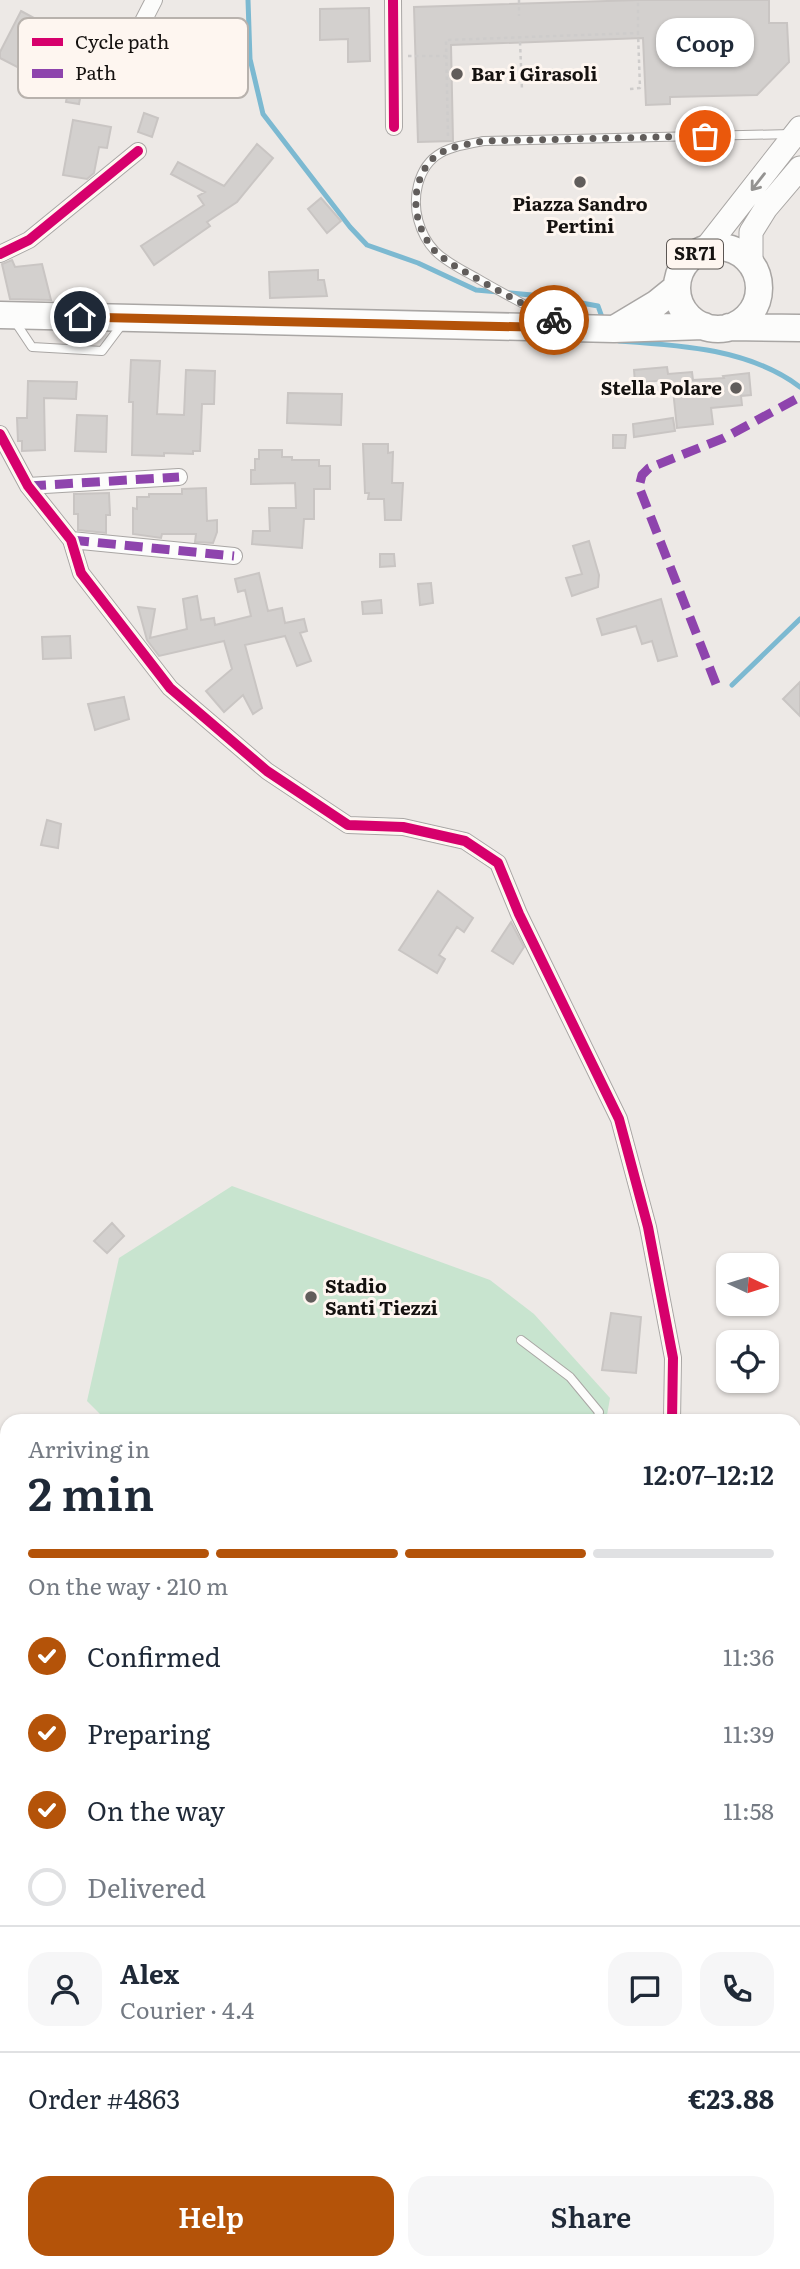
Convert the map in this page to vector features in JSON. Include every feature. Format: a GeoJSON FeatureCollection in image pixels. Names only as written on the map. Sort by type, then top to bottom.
{"type":"FeatureCollection","features":[{"type":"Feature","properties":{"kind":"main road"},"geometry":{"type":"LineString","coordinates":[[706,248],[798,131]]}},
{"type":"Feature","properties":{"kind":"main road"},"geometry":{"type":"LineString","coordinates":[[717,327],[741,321],[750,313],[755,277],[751,232],[766,208],[800,169]]}},
{"type":"Feature","properties":{"kind":"main road","name":"SR71"},"geometry":{"type":"LineString","coordinates":[[717,327],[693,320],[684,311],[677,286],[685,262],[706,248],[719,247],[732,249],[743,255],[775,312],[800,328]]}},
{"type":"Feature","properties":{"kind":"main road","name":"SR71"},"geometry":{"type":"LineString","coordinates":[[614,329],[656,304],[677,286]]}},
{"type":"Feature","properties":{"kind":"main road","name":"SR71"},"geometry":{"type":"LineString","coordinates":[[6,315],[614,329],[800,328]]}},
{"type":"Feature","properties":{"kind":"street"},"geometry":{"type":"LineString","coordinates":[[145,18],[154,0]]}},
{"type":"Feature","properties":{"kind":"street"},"geometry":{"type":"LineString","coordinates":[[393,0],[394,127]]}},
{"type":"Feature","properties":{"kind":"street"},"geometry":{"type":"LineString","coordinates":[[0,254],[29,240],[138,150]]}},
{"type":"Feature","properties":{"kind":"street"},"geometry":{"type":"LineString","coordinates":[[0,434],[28,486],[71,540],[81,573],[170,688],[267,771],[348,825],[403,827],[465,841],[498,863],[519,914],[619,1119],[648,1227],[673,1358],[672,1414]]}},
{"type":"Feature","properties":{"kind":"street"},"geometry":{"type":"LineString","coordinates":[[28,486],[179,477]]}},
{"type":"Feature","properties":{"kind":"street"},"geometry":{"type":"LineString","coordinates":[[71,540],[234,556]]}},
{"type":"Feature","properties":{"kind":"lane"},"geometry":{"type":"LineString","coordinates":[[393,0],[405,0]]}},
{"type":"Feature","properties":{"kind":"lane"},"geometry":{"type":"LineString","coordinates":[[570,328],[451,264],[435,251],[423,234],[417,219],[415,201],[424,168],[435,156],[449,147],[484,141],[798,131]]}},
{"type":"Feature","properties":{"kind":"lane"},"geometry":{"type":"LineString","coordinates":[[521,1340],[570,1377],[599,1414]]}},
{"type":"Feature","properties":{"kind":"path"},"geometry":{"type":"LineString","coordinates":[[519,0],[519,16]]}},
{"type":"Feature","properties":{"kind":"path"},"geometry":{"type":"LineString","coordinates":[[630,89],[640,88],[638,0]]}},
{"type":"Feature","properties":{"kind":"path"},"geometry":{"type":"LineString","coordinates":[[449,147],[446,40],[638,33]]}},
{"type":"Feature","properties":{"kind":"path"},"geometry":{"type":"LineString","coordinates":[[520,42],[522,90]]}},
{"type":"Feature","properties":{"kind":"path"},"geometry":{"type":"LineString","coordinates":[[393,57],[446,56]]}},
{"type":"Feature","properties":{"kind":"green space","name":"Stadio Santi Tiezzi"},"geometry":{"type":"Polygon","coordinates":[[[232,1186],[490,1280],[534,1314],[610,1398],[607,1414],[100,1414],[87,1401],[119,1258],[232,1186]]]}},
{"type":"Feature","properties":{"kind":"building"},"geometry":{"type":"Polygon","coordinates":[[[639,0],[769,0],[769,23],[787,23],[789,62],[757,95],[670,97],[670,104],[646,105],[643,38],[451,45],[453,141],[418,142],[414,7],[639,0]]]}},
{"type":"Feature","properties":{"kind":"building"},"geometry":{"type":"Polygon","coordinates":[[[369,8],[370,61],[348,62],[348,39],[320,40],[320,9],[369,8]]]}},
{"type":"Feature","properties":{"kind":"building"},"geometry":{"type":"Polygon","coordinates":[[[21,11],[34,18],[18,18],[18,67],[0,58],[0,52],[21,11]]]}},
{"type":"Feature","properties":{"kind":"building"},"geometry":{"type":"Polygon","coordinates":[[[67,98],[80,98],[79,104],[66,102],[67,98]]]}},
{"type":"Feature","properties":{"kind":"building"},"geometry":{"type":"Polygon","coordinates":[[[144,113],[158,118],[152,137],[138,132],[144,113]]]}},
{"type":"Feature","properties":{"kind":"building"},"geometry":{"type":"Polygon","coordinates":[[[73,120],[111,127],[107,148],[99,147],[94,173],[87,179],[63,175],[73,120]]]}},
{"type":"Feature","properties":{"kind":"building"},"geometry":{"type":"Polygon","coordinates":[[[257,144],[273,158],[237,202],[207,222],[210,226],[154,265],[141,246],[204,205],[198,196],[205,192],[171,174],[178,162],[224,186],[257,144]]]}},
{"type":"Feature","properties":{"kind":"building"},"geometry":{"type":"Polygon","coordinates":[[[321,198],[341,221],[327,233],[308,209],[321,198]]]}},
{"type":"Feature","properties":{"kind":"building"},"geometry":{"type":"Polygon","coordinates":[[[12,260],[15,267],[42,264],[51,300],[10,299],[2,264],[12,260]]]}},
{"type":"Feature","properties":{"kind":"building"},"geometry":{"type":"Polygon","coordinates":[[[318,270],[318,280],[324,280],[327,296],[270,298],[269,272],[318,270]]]}},
{"type":"Feature","properties":{"kind":"building"},"geometry":{"type":"Polygon","coordinates":[[[131,360],[160,361],[157,414],[184,415],[186,370],[215,371],[214,404],[202,404],[200,451],[193,451],[193,454],[164,453],[164,456],[132,455],[133,402],[129,402],[131,360]]]}},
{"type":"Feature","properties":{"kind":"building"},"geometry":{"type":"Polygon","coordinates":[[[667,367],[668,374],[692,372],[693,380],[749,373],[751,395],[741,396],[742,405],[711,408],[713,424],[677,428],[673,390],[668,391],[666,380],[635,383],[634,370],[667,367]]]}},
{"type":"Feature","properties":{"kind":"building"},"geometry":{"type":"Polygon","coordinates":[[[28,381],[77,382],[76,399],[44,398],[45,450],[22,451],[22,441],[18,441],[17,418],[27,418],[28,381]]]}},
{"type":"Feature","properties":{"kind":"building"},"geometry":{"type":"Polygon","coordinates":[[[288,393],[342,394],[341,425],[287,423],[288,393]]]}},
{"type":"Feature","properties":{"kind":"building"},"geometry":{"type":"Polygon","coordinates":[[[77,415],[107,416],[106,452],[75,451],[77,415]]]}},
{"type":"Feature","properties":{"kind":"building"},"geometry":{"type":"Polygon","coordinates":[[[673,418],[675,431],[634,437],[633,424],[673,418]]]}},
{"type":"Feature","properties":{"kind":"building"},"geometry":{"type":"Polygon","coordinates":[[[613,435],[626,435],[625,448],[613,448],[613,435]]]}},
{"type":"Feature","properties":{"kind":"building"},"geometry":{"type":"Polygon","coordinates":[[[363,444],[388,444],[388,453],[393,452],[392,483],[403,483],[401,520],[385,520],[384,499],[368,499],[369,493],[365,493],[363,444]]]}},
{"type":"Feature","properties":{"kind":"building"},"geometry":{"type":"Polygon","coordinates":[[[259,450],[282,450],[282,457],[292,457],[292,460],[319,460],[319,466],[330,466],[330,489],[314,489],[314,519],[304,519],[302,548],[252,544],[253,531],[270,531],[269,508],[296,508],[295,483],[251,484],[251,470],[255,470],[255,459],[259,459],[259,450]]]}},
{"type":"Feature","properties":{"kind":"building"},"geometry":{"type":"Polygon","coordinates":[[[206,488],[207,521],[217,520],[213,543],[195,542],[196,534],[162,534],[161,538],[133,534],[133,508],[137,509],[137,497],[149,497],[149,494],[182,494],[182,489],[206,488]]]}},
{"type":"Feature","properties":{"kind":"building"},"geometry":{"type":"Polygon","coordinates":[[[109,493],[110,515],[106,515],[106,533],[78,530],[78,514],[74,514],[74,494],[109,493]]]}},
{"type":"Feature","properties":{"kind":"building"},"geometry":{"type":"Polygon","coordinates":[[[589,541],[599,575],[598,587],[572,596],[566,578],[582,574],[573,546],[589,541]]]}},
{"type":"Feature","properties":{"kind":"building"},"geometry":{"type":"Polygon","coordinates":[[[380,554],[394,554],[395,566],[380,567],[380,554]]]}},
{"type":"Feature","properties":{"kind":"building"},"geometry":{"type":"Polygon","coordinates":[[[259,573],[268,611],[282,608],[285,623],[304,619],[307,631],[300,633],[311,661],[297,666],[285,636],[245,645],[262,708],[253,714],[243,695],[224,712],[206,691],[232,669],[224,641],[159,656],[147,640],[138,607],[155,609],[150,638],[187,629],[183,599],[197,596],[201,620],[214,618],[215,625],[251,616],[245,590],[238,592],[235,579],[259,573]]]}},
{"type":"Feature","properties":{"kind":"building"},"geometry":{"type":"Polygon","coordinates":[[[431,583],[433,603],[420,605],[418,584],[431,583]]]}},
{"type":"Feature","properties":{"kind":"building"},"geometry":{"type":"Polygon","coordinates":[[[661,599],[677,656],[658,661],[652,641],[642,644],[636,626],[602,635],[597,619],[661,599]]]}},
{"type":"Feature","properties":{"kind":"building"},"geometry":{"type":"Polygon","coordinates":[[[381,600],[382,613],[363,614],[362,602],[381,600]]]}},
{"type":"Feature","properties":{"kind":"building"},"geometry":{"type":"Polygon","coordinates":[[[70,636],[71,658],[43,659],[42,637],[70,636]]]}},
{"type":"Feature","properties":{"kind":"building"},"geometry":{"type":"Polygon","coordinates":[[[800,682],[800,716],[783,699],[800,682]]]}},
{"type":"Feature","properties":{"kind":"building"},"geometry":{"type":"Polygon","coordinates":[[[124,697],[129,719],[95,730],[88,704],[124,697]]]}},
{"type":"Feature","properties":{"kind":"building"},"geometry":{"type":"Polygon","coordinates":[[[47,820],[61,824],[58,848],[41,845],[47,820]]]}},
{"type":"Feature","properties":{"kind":"building"},"geometry":{"type":"Polygon","coordinates":[[[438,891],[473,918],[464,932],[457,927],[439,955],[445,959],[437,973],[399,950],[438,891]]]}},
{"type":"Feature","properties":{"kind":"building"},"geometry":{"type":"Polygon","coordinates":[[[511,922],[524,947],[513,964],[492,951],[511,922]]]}},
{"type":"Feature","properties":{"kind":"building"},"geometry":{"type":"Polygon","coordinates":[[[112,1223],[124,1236],[107,1253],[94,1241],[112,1223]]]}},
{"type":"Feature","properties":{"kind":"building"},"geometry":{"type":"Polygon","coordinates":[[[611,1313],[641,1317],[636,1373],[602,1370],[611,1313]]]}},
{"type":"Feature","properties":{"kind":"waterway"},"geometry":{"type":"LineString","coordinates":[[248,0],[250,59],[263,114],[350,227],[367,245],[418,263],[476,290],[543,296],[598,306],[603,320]]}},
{"type":"Feature","properties":{"kind":"waterway"},"geometry":{"type":"LineString","coordinates":[[619,341],[714,351],[759,364],[800,387]]}},
{"type":"Feature","properties":{"kind":"waterway"},"geometry":{"type":"LineString","coordinates":[[732,685],[800,619]]}},
{"type":"Feature","properties":{"kind":"marked path"},"geometry":{"type":"LineString","coordinates":[[716,684],[639,487],[642,475],[649,468],[724,438],[800,397]]}},
{"type":"Feature","properties":{"kind":"marked path"},"geometry":{"type":"LineString","coordinates":[[28,486],[179,477]]}},
{"type":"Feature","properties":{"kind":"marked path"},"geometry":{"type":"LineString","coordinates":[[71,540],[234,556]]}},
{"type":"Feature","properties":{"kind":"cycle path"},"geometry":{"type":"LineString","coordinates":[[393,0],[394,127]]}},
{"type":"Feature","properties":{"kind":"cycle path"},"geometry":{"type":"LineString","coordinates":[[0,254],[29,240],[138,151]]}},
{"type":"Feature","properties":{"kind":"cycle path"},"geometry":{"type":"LineString","coordinates":[[0,434],[28,486],[71,540],[81,573],[170,688],[267,771],[348,825],[403,827],[465,841],[498,863],[519,914],[619,1119],[648,1227],[673,1358],[672,1414]]}},
{"type":"Feature","properties":{"kind":"way so far"},"geometry":{"type":"LineString","coordinates":[[554,320],[451,264],[435,251],[423,234],[417,219],[415,201],[424,168],[435,156],[449,147],[484,141],[705,136]]}},
{"type":"Feature","properties":{"kind":"place","name":"Bar i Girasoli"},"geometry":{"type":"Point","coordinates":[457,74]}},
{"type":"Feature","properties":{"kind":"place","name":"Coop"},"geometry":{"type":"Point","coordinates":[705,136]}},
{"type":"Feature","properties":{"kind":"place","name":"Piazza Sandro Pertini"},"geometry":{"type":"Point","coordinates":[580,182]}},
{"type":"Feature","properties":{"kind":"place","name":"Stella Polare"},"geometry":{"type":"Point","coordinates":[736,388]}},
{"type":"Feature","properties":{"kind":"place","name":"Stadio Santi Tiezzi"},"geometry":{"type":"Point","coordinates":[311,1297]}},
{"type":"Feature","properties":{"kind":"route"},"geometry":{"type":"LineString","coordinates":[[80,317],[570,328],[554,320]]}}]}
